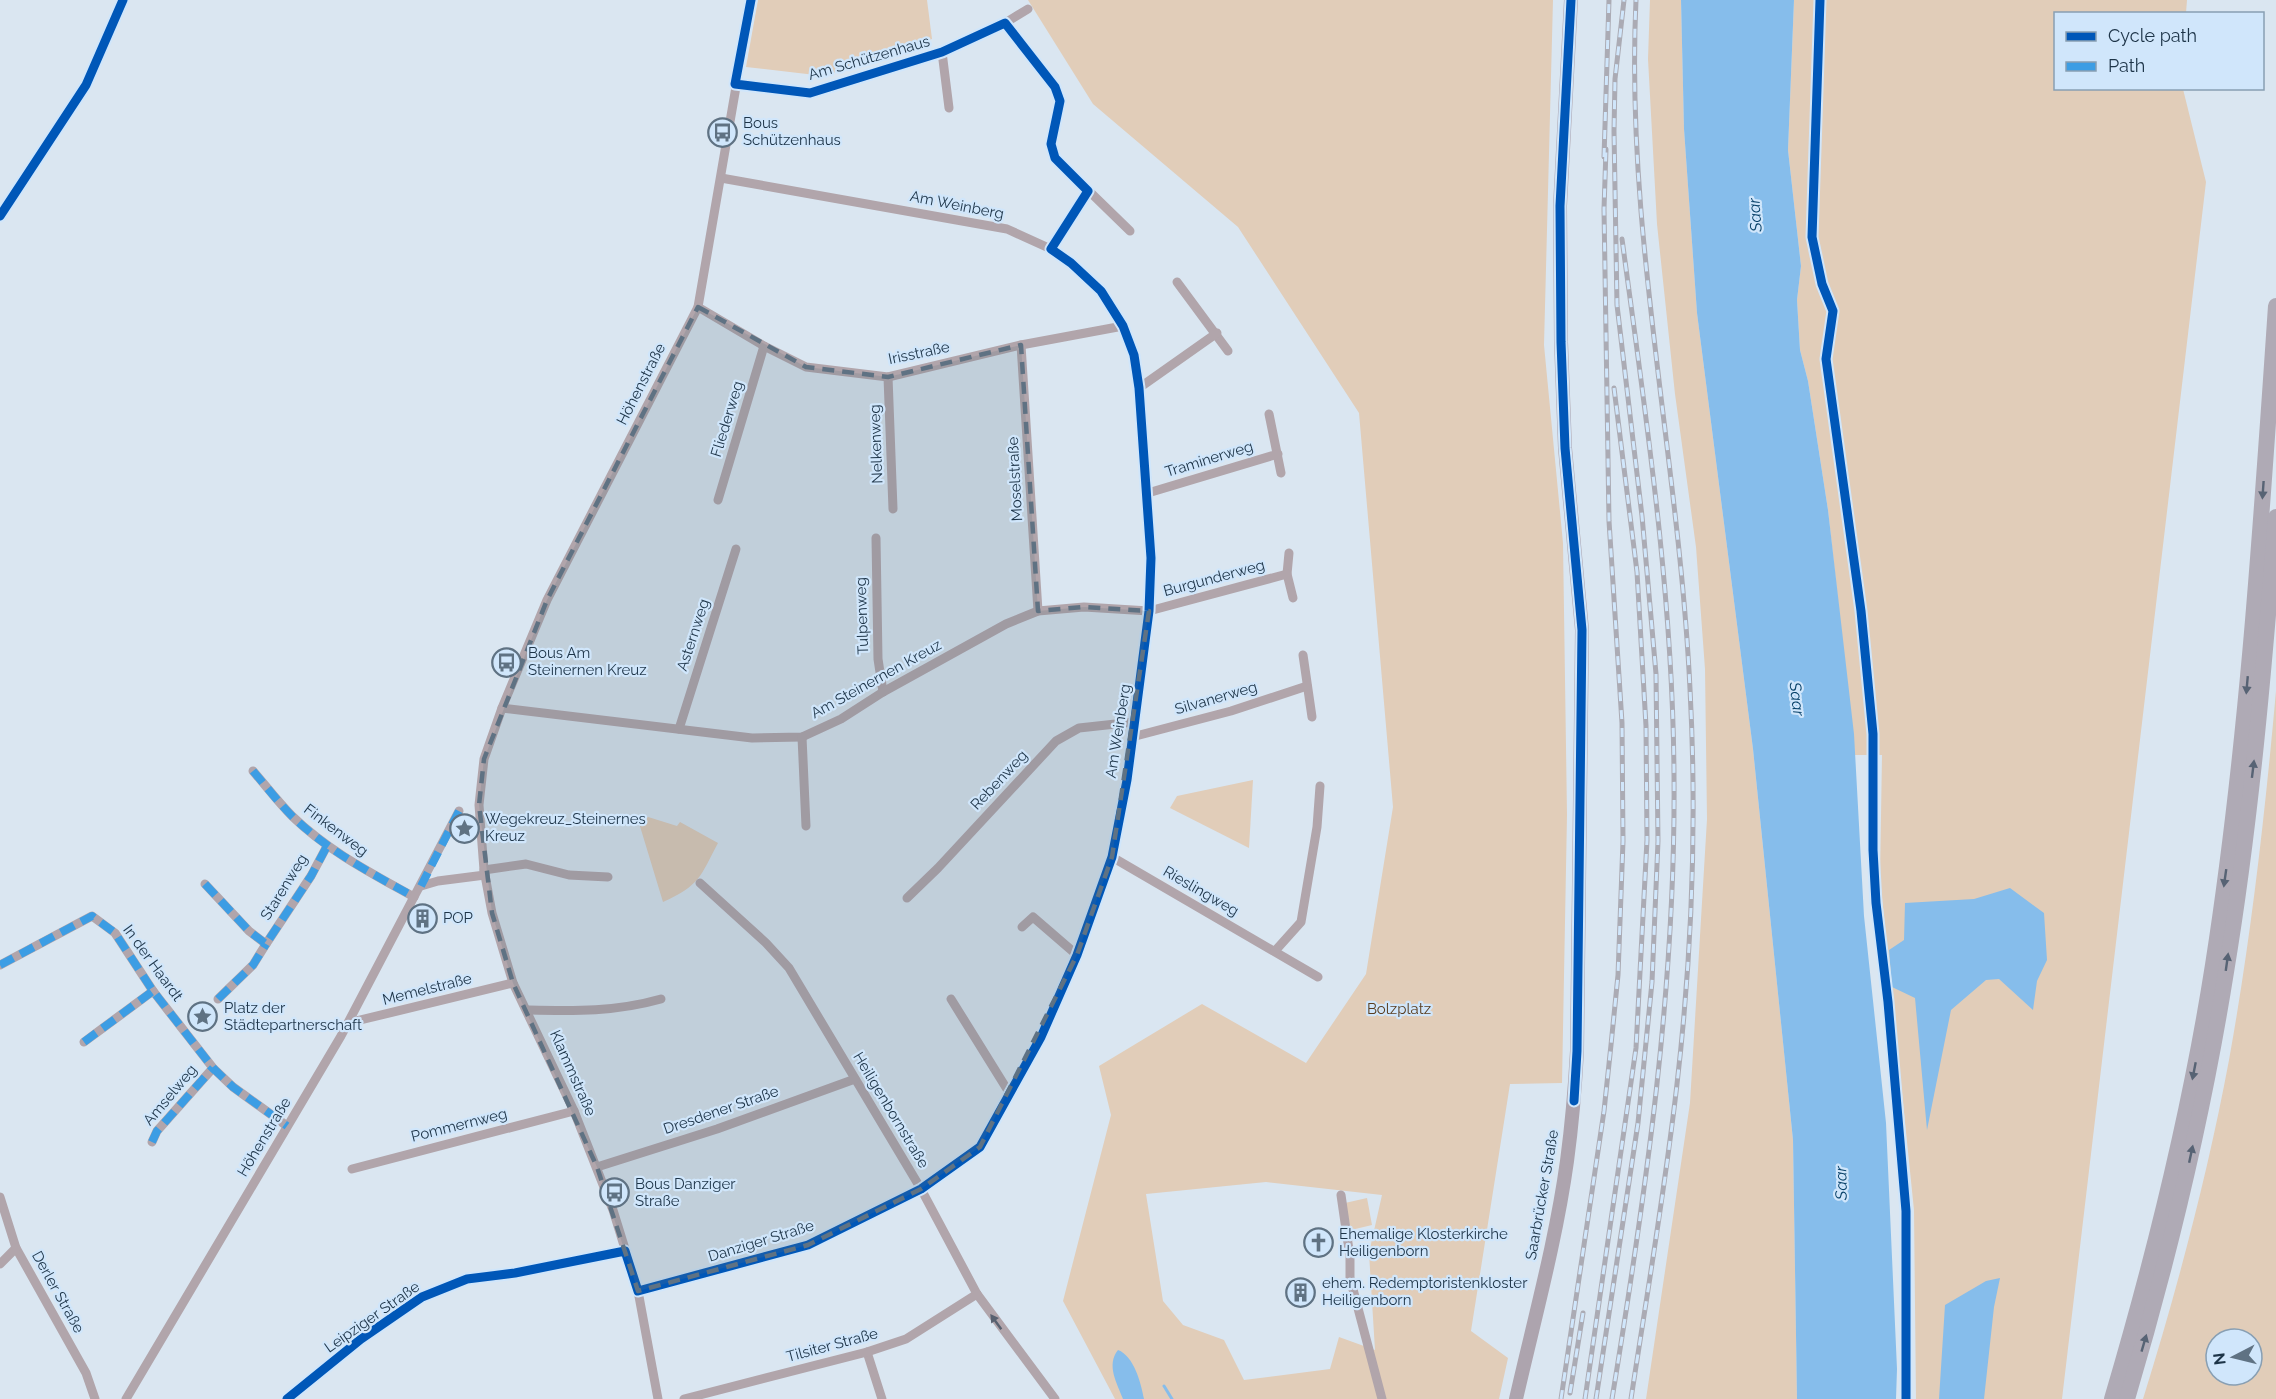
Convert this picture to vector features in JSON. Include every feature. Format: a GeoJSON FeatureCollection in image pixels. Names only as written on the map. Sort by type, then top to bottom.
{"type":"FeatureCollection","features":[{"type":"Feature","properties":{"kind":"highway"},"geometry":{"type":"LineString","coordinates":[[2112,1399],[2144,1288],[2179,1145],[2204,1018],[2221,909],[2251,650],[2276,306]]}},
{"type":"Feature","properties":{"kind":"highway"},"geometry":{"type":"LineString","coordinates":[[2127,1399],[2175,1228],[2226,971],[2257,739],[2276,517]]}},
{"type":"Feature","properties":{"kind":"main road","name":"Saarbrücker Straße"},"geometry":{"type":"LineString","coordinates":[[1516,1399],[1555,1230],[1567,1162],[1577,1051],[1582,630],[1565,448],[1560,206],[1571,0]]}},
{"type":"Feature","properties":{"kind":"street","name":"Höhenstraße"},"geometry":{"type":"LineString","coordinates":[[484,759],[502,708],[547,600],[698,307],[751,0]]}},
{"type":"Feature","properties":{"kind":"street","name":"Am Schützenhaus"},"geometry":{"type":"LineString","coordinates":[[735,84],[810,93],[942,52],[1005,23],[1028,9]]}},
{"type":"Feature","properties":{"kind":"street","name":"Am Schützenhaus"},"geometry":{"type":"LineString","coordinates":[[942,52],[949,108]]}},
{"type":"Feature","properties":{"kind":"street"},"geometry":{"type":"LineString","coordinates":[[1056,118],[1051,144],[1054,158],[1130,231]]}},
{"type":"Feature","properties":{"kind":"street","name":"Am Weinberg"},"geometry":{"type":"LineString","coordinates":[[721,178],[1007,229],[1051,249],[1071,263],[1101,291],[1123,326],[1134,355],[1148,494],[1151,558],[1149,611],[1127,780],[1112,857],[1077,955],[1041,1036],[980,1147],[921,1189]]}},
{"type":"Feature","properties":{"kind":"street"},"geometry":{"type":"LineString","coordinates":[[1051,249],[1088,191]]}},
{"type":"Feature","properties":{"kind":"street"},"geometry":{"type":"LineString","coordinates":[[1177,282],[1217,333],[1228,351]]}},
{"type":"Feature","properties":{"kind":"street","name":"Irisstraße"},"geometry":{"type":"LineString","coordinates":[[698,307],[764,346],[806,367],[888,377],[1021,345],[1123,326]]}},
{"type":"Feature","properties":{"kind":"street"},"geometry":{"type":"LineString","coordinates":[[1139,388],[1217,333]]}},
{"type":"Feature","properties":{"kind":"street","name":"Moselstraße"},"geometry":{"type":"LineString","coordinates":[[1021,345],[1038,611]]}},
{"type":"Feature","properties":{"kind":"street","name":"Fliederweg"},"geometry":{"type":"LineString","coordinates":[[718,500],[764,346]]}},
{"type":"Feature","properties":{"kind":"street","name":"Nelkenweg"},"geometry":{"type":"LineString","coordinates":[[888,377],[893,509]]}},
{"type":"Feature","properties":{"kind":"street","name":"Traminerweg"},"geometry":{"type":"LineString","coordinates":[[1269,414],[1281,473]]}},
{"type":"Feature","properties":{"kind":"street","name":"Traminerweg"},"geometry":{"type":"LineString","coordinates":[[1148,494],[1278,454]]}},
{"type":"Feature","properties":{"kind":"street","name":"Tulpenweg"},"geometry":{"type":"LineString","coordinates":[[876,538],[878,658],[883,692]]}},
{"type":"Feature","properties":{"kind":"street","name":"Asternweg"},"geometry":{"type":"LineString","coordinates":[[679,729],[736,549]]}},
{"type":"Feature","properties":{"kind":"street","name":"Burgunderweg"},"geometry":{"type":"LineString","coordinates":[[1289,553],[1287,574],[1293,598]]}},
{"type":"Feature","properties":{"kind":"street","name":"Burgunderweg"},"geometry":{"type":"LineString","coordinates":[[1149,611],[1287,574]]}},
{"type":"Feature","properties":{"kind":"street","name":"Am Steinernen Kreuz"},"geometry":{"type":"LineString","coordinates":[[502,708],[752,738],[801,737],[841,719],[883,692],[1006,624],[1038,611],[1084,607],[1149,611]]}},
{"type":"Feature","properties":{"kind":"street"},"geometry":{"type":"LineString","coordinates":[[1303,655],[1311,717]]}},
{"type":"Feature","properties":{"kind":"street","name":"Silvanerweg"},"geometry":{"type":"LineString","coordinates":[[1132,737],[1231,711],[1307,686]]}},
{"type":"Feature","properties":{"kind":"street","name":"Rebenweg"},"geometry":{"type":"LineString","coordinates":[[907,898],[938,868],[1056,741],[1079,728],[1134,722]]}},
{"type":"Feature","properties":{"kind":"street"},"geometry":{"type":"LineString","coordinates":[[801,737],[806,826]]}},
{"type":"Feature","properties":{"kind":"street","name":"Klammstraße"},"geometry":{"type":"LineString","coordinates":[[484,759],[479,805],[484,872],[492,913],[513,983],[528,1010],[597,1167],[638,1291],[658,1399]]}},
{"type":"Feature","properties":{"kind":"street","name":"Finkenweg"},"geometry":{"type":"LineString","coordinates":[[253,771],[292,816],[327,846],[359,867],[414,897]]}},
{"type":"Feature","properties":{"kind":"street"},"geometry":{"type":"LineString","coordinates":[[1275,951],[1301,922],[1317,826],[1320,786]]}},
{"type":"Feature","properties":{"kind":"street","name":"Höhenstraße"},"geometry":{"type":"LineString","coordinates":[[126,1399],[348,1023],[459,811]]}},
{"type":"Feature","properties":{"kind":"street","name":"Starenweg"},"geometry":{"type":"LineString","coordinates":[[218,999],[254,965],[311,876],[327,846]]}},
{"type":"Feature","properties":{"kind":"street","name":"Rieslingweg"},"geometry":{"type":"LineString","coordinates":[[1112,857],[1318,977]]}},
{"type":"Feature","properties":{"kind":"street"},"geometry":{"type":"LineString","coordinates":[[421,886],[526,864],[569,876],[608,877]]}},
{"type":"Feature","properties":{"kind":"street","name":"Heiligenbornstraße"},"geometry":{"type":"LineString","coordinates":[[700,883],[766,943],[789,968],[921,1189],[976,1294],[1055,1399]]}},
{"type":"Feature","properties":{"kind":"street","name":"Starenweg"},"geometry":{"type":"LineString","coordinates":[[205,884],[249,931],[266,944]]}},
{"type":"Feature","properties":{"kind":"street","name":"In der Haardt"},"geometry":{"type":"LineString","coordinates":[[0,965],[92,916],[115,933],[153,991],[213,1068],[233,1087],[287,1126]]}},
{"type":"Feature","properties":{"kind":"street"},"geometry":{"type":"LineString","coordinates":[[1022,927],[1033,916],[1077,955]]}},
{"type":"Feature","properties":{"kind":"street","name":"Memelstraße"},"geometry":{"type":"LineString","coordinates":[[348,1023],[513,983]]}},
{"type":"Feature","properties":{"kind":"street"},"geometry":{"type":"LineString","coordinates":[[84,1042],[153,991]]}},
{"type":"Feature","properties":{"kind":"street"},"geometry":{"type":"LineString","coordinates":[[528,1010],[593,1012],[632,1008],[661,999]]}},
{"type":"Feature","properties":{"kind":"street"},"geometry":{"type":"LineString","coordinates":[[951,999],[1010,1094]]}},
{"type":"Feature","properties":{"kind":"street","name":"Amselweg"},"geometry":{"type":"LineString","coordinates":[[152,1142],[157,1131],[213,1068]]}},
{"type":"Feature","properties":{"kind":"street","name":"Dresdener Straße"},"geometry":{"type":"LineString","coordinates":[[597,1167],[717,1130],[855,1079]]}},
{"type":"Feature","properties":{"kind":"street","name":"Pommernweg"},"geometry":{"type":"LineString","coordinates":[[352,1169],[574,1111]]}},
{"type":"Feature","properties":{"kind":"street","name":"Danziger Straße"},"geometry":{"type":"LineString","coordinates":[[638,1291],[808,1245],[921,1189]]}},
{"type":"Feature","properties":{"kind":"street"},"geometry":{"type":"LineString","coordinates":[[1341,1195],[1350,1257],[1350,1278],[1382,1399]]}},
{"type":"Feature","properties":{"kind":"street","name":"Derler Straße"},"geometry":{"type":"LineString","coordinates":[[0,1197],[16,1248],[86,1373],[94,1399]]}},
{"type":"Feature","properties":{"kind":"street"},"geometry":{"type":"LineString","coordinates":[[0,1264],[16,1248]]}},
{"type":"Feature","properties":{"kind":"street","name":"Leipziger Straße"},"geometry":{"type":"LineString","coordinates":[[287,1399],[361,1339],[422,1297],[467,1280],[625,1251]]}},
{"type":"Feature","properties":{"kind":"street","name":"Tilsiter Straße"},"geometry":{"type":"LineString","coordinates":[[684,1399],[867,1352],[906,1339],[976,1294]]}},
{"type":"Feature","properties":{"kind":"street"},"geometry":{"type":"LineString","coordinates":[[867,1352],[882,1399]]}},
{"type":"Feature","properties":{"kind":"highlighted area"},"geometry":{"type":"Polygon","coordinates":[[[698,307],[806,367],[888,377],[1021,345],[1038,611],[1084,607],[1149,611],[1112,857],[1077,955],[980,1147],[921,1189],[808,1245],[638,1291],[597,1167],[513,983],[492,913],[479,805],[484,759],[547,600],[698,307]]]}},
{"type":"Feature","properties":{"kind":"green space"},"geometry":{"type":"Polygon","coordinates":[[[758,0],[927,0],[932,39],[824,76],[746,67],[758,0]]]}},
{"type":"Feature","properties":{"kind":"green space","name":"Bolzplatz"},"geometry":{"type":"Polygon","coordinates":[[[1028,0],[1553,0],[1544,345],[1563,543],[1567,815],[1562,1083],[1510,1084],[1471,1331],[1508,1358],[1499,1399],[1115,1399],[1063,1301],[1111,1115],[1099,1066],[1202,1004],[1306,1063],[1366,974],[1393,807],[1359,413],[1238,227],[1093,104],[1028,0]],[[1266,1182],[1146,1194],[1163,1301],[1183,1325],[1224,1340],[1244,1380],[1330,1369],[1339,1337],[1375,1350],[1369,1253],[1382,1195],[1266,1182]]]}},
{"type":"Feature","properties":{"kind":"green space"},"geometry":{"type":"Polygon","coordinates":[[[1650,0],[1681,0],[1684,129],[1697,313],[1753,749],[1793,1140],[1797,1399],[1646,1399],[1690,1103],[1707,819],[1705,669],[1696,547],[1675,394],[1657,224],[1648,59],[1650,0]]]}},
{"type":"Feature","properties":{"kind":"green space"},"geometry":{"type":"Polygon","coordinates":[[[1794,0],[2187,0],[2186,12],[2054,12],[2054,90],[2183,90],[2206,182],[2062,1399],[1916,1399],[1914,1210],[1880,878],[1882,755],[1855,755],[1828,510],[1808,381],[1800,350],[1797,300],[1801,266],[1788,150],[1794,0]]]}},
{"type":"Feature","properties":{"kind":"green space"},"geometry":{"type":"Polygon","coordinates":[[[2276,691],[2276,1399],[2143,1399],[2191,1231],[2229,1060],[2251,922],[2276,691]]]}},
{"type":"Feature","properties":{"kind":"green space"},"geometry":{"type":"Polygon","coordinates":[[[1253,780],[1249,848],[1170,808],[1177,796],[1253,780]]]}},
{"type":"Feature","properties":{"kind":"green space"},"geometry":{"type":"Polygon","coordinates":[[[645,816],[677,826],[680,822],[718,843],[698,879],[685,890],[663,902],[639,823],[645,816]]]}},
{"type":"Feature","properties":{"kind":"green space"},"geometry":{"type":"Polygon","coordinates":[[[1367,1198],[1372,1225],[1351,1230],[1345,1203],[1367,1198]]]}},
{"type":"Feature","properties":{"kind":"water","name":"Saar"},"geometry":{"type":"Polygon","coordinates":[[[1681,0],[1794,0],[1788,150],[1801,266],[1797,300],[1800,350],[1808,381],[1828,510],[1854,734],[1864,916],[1886,1123],[1897,1369],[1896,1399],[1797,1399],[1793,1140],[1753,749],[1697,313],[1684,129],[1681,0]]]}},
{"type":"Feature","properties":{"kind":"water"},"geometry":{"type":"Polygon","coordinates":[[[2010,888],[2044,913],[2047,960],[2037,981],[2033,1010],[1999,979],[1986,980],[1951,1010],[1927,1130],[1915,998],[1892,987],[1889,950],[1904,940],[1905,903],[1974,899],[2010,888]]]}},
{"type":"Feature","properties":{"kind":"water"},"geometry":{"type":"Polygon","coordinates":[[[2000,1278],[1994,1307],[1984,1399],[1939,1399],[1945,1305],[1986,1281],[2000,1278]]]}},
{"type":"Feature","properties":{"kind":"water"},"geometry":{"type":"Polygon","coordinates":[[[1118,1350],[1124,1353],[1132,1364],[1139,1378],[1144,1399],[1123,1399],[1113,1368],[1118,1350]]]}},
{"type":"Feature","properties":{"kind":"waterway"},"geometry":{"type":"LineString","coordinates":[[1164,1386],[1172,1399]]}},
{"type":"Feature","properties":{"kind":"railway"},"geometry":{"type":"LineString","coordinates":[[1604,157],[1609,0]]}},
{"type":"Feature","properties":{"kind":"railway"},"geometry":{"type":"LineString","coordinates":[[1596,1399],[1638,1123],[1652,982],[1658,841],[1656,674],[1642,516],[1617,305],[1615,79],[1624,0]]}},
{"type":"Feature","properties":{"kind":"railway"},"geometry":{"type":"LineString","coordinates":[[1631,1399],[1677,1084],[1690,937],[1693,838],[1692,739],[1684,603],[1645,259],[1638,173],[1635,87],[1636,0]]}},
{"type":"Feature","properties":{"kind":"railway"},"geometry":{"type":"LineString","coordinates":[[1561,1399],[1604,1111],[1618,975],[1623,841],[1622,723],[1609,521],[1604,209],[1606,149]]}},
{"type":"Feature","properties":{"kind":"railway"},"geometry":{"type":"LineString","coordinates":[[1612,1399],[1657,1088],[1670,932],[1674,775],[1669,640],[1657,506],[1622,239]]}},
{"type":"Feature","properties":{"kind":"railway"},"geometry":{"type":"LineString","coordinates":[[1585,1399],[1636,1048],[1647,840],[1646,726],[1637,572],[1614,388]]}},
{"type":"Feature","properties":{"kind":"railway"},"geometry":{"type":"LineString","coordinates":[[1570,1393],[1583,1313]]}},
{"type":"Feature","properties":{"kind":"marked path"},"geometry":{"type":"LineString","coordinates":[[253,771],[292,816],[320,840],[350,861],[414,897]]}},
{"type":"Feature","properties":{"kind":"marked path"},"geometry":{"type":"LineString","coordinates":[[421,886],[459,811]]}},
{"type":"Feature","properties":{"kind":"marked path"},"geometry":{"type":"LineString","coordinates":[[205,884],[249,931],[266,944],[311,876],[327,846]]}},
{"type":"Feature","properties":{"kind":"marked path"},"geometry":{"type":"LineString","coordinates":[[0,965],[92,916],[115,933],[153,991],[213,1068],[233,1087],[287,1126]]}},
{"type":"Feature","properties":{"kind":"marked path"},"geometry":{"type":"LineString","coordinates":[[218,999],[253,965],[266,944]]}},
{"type":"Feature","properties":{"kind":"marked path"},"geometry":{"type":"LineString","coordinates":[[84,1042],[153,991]]}},
{"type":"Feature","properties":{"kind":"marked path"},"geometry":{"type":"LineString","coordinates":[[152,1142],[157,1131],[213,1068]]}},
{"type":"Feature","properties":{"kind":"cycle path"},"geometry":{"type":"LineString","coordinates":[[0,216],[86,85],[123,0]]}},
{"type":"Feature","properties":{"kind":"cycle path"},"geometry":{"type":"LineString","coordinates":[[287,1399],[361,1339],[422,1297],[467,1279],[515,1273],[625,1251],[638,1291],[808,1245],[921,1189],[980,1147],[1041,1037],[1077,955],[1112,857],[1127,780],[1149,611],[1151,558],[1139,388],[1134,355],[1123,326],[1101,291],[1071,263],[1051,249],[1088,191],[1055,158],[1051,144],[1060,101],[1055,87],[1005,23],[942,52],[810,93],[735,84],[751,0]]}},
{"type":"Feature","properties":{"kind":"cycle path"},"geometry":{"type":"LineString","coordinates":[[1571,0],[1560,206],[1561,342],[1565,448],[1582,630],[1577,1051],[1574,1101]]}},
{"type":"Feature","properties":{"kind":"cycle path"},"geometry":{"type":"LineString","coordinates":[[1820,0],[1812,237],[1822,284],[1833,311],[1826,359],[1861,611],[1873,734],[1873,850],[1876,903],[1888,1002],[1906,1211],[1906,1399]]}},
{"type":"Feature","properties":{"kind":"place","name":"Bous Schützenhaus"},"geometry":{"type":"Point","coordinates":[722,132]}},
{"type":"Feature","properties":{"kind":"place","name":"Bous Am Steinernen Kreuz"},"geometry":{"type":"Point","coordinates":[507,662]}},
{"type":"Feature","properties":{"kind":"place","name":"Wegekreuz_Steinernes Kreuz"},"geometry":{"type":"Point","coordinates":[464,828]}},
{"type":"Feature","properties":{"kind":"place","name":"POP"},"geometry":{"type":"Point","coordinates":[422,918]}},
{"type":"Feature","properties":{"kind":"place","name":"Platz der Städtepartnerschaft"},"geometry":{"type":"Point","coordinates":[203,1017]}},
{"type":"Feature","properties":{"kind":"place","name":"Bous Danziger Straße"},"geometry":{"type":"Point","coordinates":[614,1193]}},
{"type":"Feature","properties":{"kind":"place","name":"Ehemalige Klosterkirche Heiligenborn"},"geometry":{"type":"Point","coordinates":[1318,1243]}},
{"type":"Feature","properties":{"kind":"place","name":"ehem. Redemptoristenkloster Heiligenborn"},"geometry":{"type":"Point","coordinates":[1301,1292]}}]}
